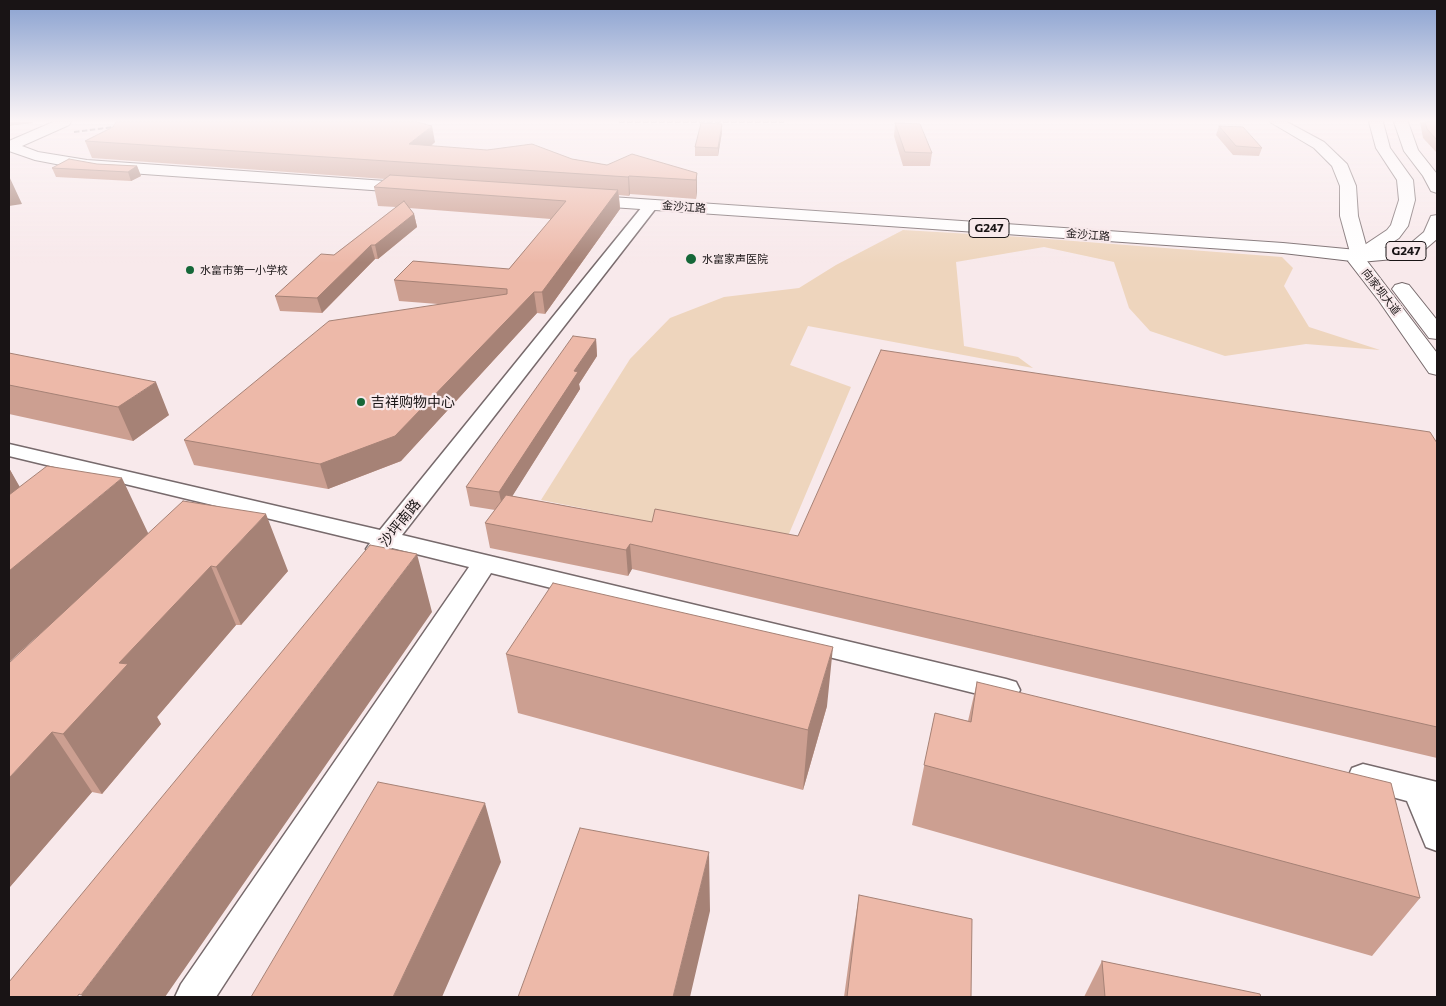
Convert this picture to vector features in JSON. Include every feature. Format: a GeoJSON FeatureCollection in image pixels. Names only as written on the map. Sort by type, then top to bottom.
{"type":"FeatureCollection","features":[{"type":"Feature","properties":{"kind":"main road"},"geometry":{"type":"LineString","coordinates":[[141,169],[432,190]]}},
{"type":"Feature","properties":{"kind":"main road"},"geometry":{"type":"LineString","coordinates":[[1341,169],[1348,186],[1349,216],[1360,256]]}},
{"type":"Feature","properties":{"kind":"main road","name":"G247"},"geometry":{"type":"LineString","coordinates":[[1360,256],[1393,234],[1405,213],[1407,200],[1405,180],[1397,169]]}},
{"type":"Feature","properties":{"kind":"main road"},"geometry":{"type":"LineString","coordinates":[[1425,169],[1437,188]]}},
{"type":"Feature","properties":{"kind":"main road","name":"金沙江路"},"geometry":{"type":"LineString","coordinates":[[562,199],[1283,248],[1360,256]]}},
{"type":"Feature","properties":{"kind":"main road","name":"G247"},"geometry":{"type":"LineString","coordinates":[[1360,256],[1394,254],[1417,247],[1432,234],[1437,220]]}},
{"type":"Feature","properties":{"kind":"main road","name":"向家坝大道"},"geometry":{"type":"LineString","coordinates":[[1437,333],[1390,273],[1360,256],[1357,261],[1386,297],[1437,368]]}},
{"type":"Feature","properties":{"kind":"street","name":"沙坪南路"},"geometry":{"type":"LineString","coordinates":[[361,570],[651,205]]}},
{"type":"Feature","properties":{"kind":"street"},"geometry":{"type":"LineString","coordinates":[[9,450],[485,563],[1024,695]]}},
{"type":"Feature","properties":{"kind":"street"},"geometry":{"type":"LineString","coordinates":[[57,486],[80,467]]}},
{"type":"Feature","properties":{"kind":"street"},"geometry":{"type":"LineString","coordinates":[[196,519],[218,500]]}},
{"type":"Feature","properties":{"kind":"street"},"geometry":{"type":"LineString","coordinates":[[194,997],[485,563]]}},
{"type":"Feature","properties":{"kind":"street"},"geometry":{"type":"LineString","coordinates":[[1342,772],[1428,793],[1437,837]]}},
{"type":"Feature","properties":{"kind":"shaded area"},"geometry":{"type":"Polygon","coordinates":[[[903,230],[1282,257],[1293,268],[1284,286],[1309,327],[1380,350],[1306,344],[1225,356],[1150,331],[1129,308],[1114,262],[1044,247],[956,262],[964,346],[1018,357],[1033,368],[808,326],[790,365],[851,387],[783,548],[541,500],[630,359],[670,318],[724,297],[799,288],[836,265],[903,230]]]}},
{"type":"Feature","properties":{"kind":"building"},"geometry":{"type":"Polygon","coordinates":[[[70,169],[133,169],[128,172],[70,169]]]}},
{"type":"Feature","properties":{"kind":"building"},"geometry":{"type":"Polygon","coordinates":[[[507,169],[683,169],[697,173],[696,180],[507,169]]]}},
{"type":"Feature","properties":{"kind":"building"},"geometry":{"type":"Polygon","coordinates":[[[390,175],[618,190],[542,292],[534,292],[395,436],[320,464],[184,440],[329,321],[507,294],[507,289],[394,280],[413,261],[509,269],[566,201],[374,187],[390,175]]]}},
{"type":"Feature","properties":{"kind":"building"},"geometry":{"type":"Polygon","coordinates":[[[404,201],[414,214],[375,245],[371,245],[317,298],[275,296],[321,254],[334,255],[404,201]]]}},
{"type":"Feature","properties":{"kind":"building"},"geometry":{"type":"Polygon","coordinates":[[[573,336],[596,339],[574,371],[578,372],[499,492],[466,487],[573,336]]]}},
{"type":"Feature","properties":{"kind":"building"},"geometry":{"type":"Polygon","coordinates":[[[881,350],[1430,432],[1437,443],[1437,727],[630,544],[626,550],[485,523],[506,495],[652,522],[655,509],[798,536],[881,350]]]}},
{"type":"Feature","properties":{"kind":"building"},"geometry":{"type":"Polygon","coordinates":[[[9,353],[156,382],[118,407],[9,385],[9,353]]]}},
{"type":"Feature","properties":{"kind":"building"},"geometry":{"type":"Polygon","coordinates":[[[47,466],[122,478],[9,571],[9,495],[47,466]]]}},
{"type":"Feature","properties":{"kind":"building"},"geometry":{"type":"Polygon","coordinates":[[[183,501],[266,514],[216,567],[211,566],[119,663],[128,664],[63,734],[52,732],[9,778],[9,663],[183,501]]]}},
{"type":"Feature","properties":{"kind":"building"},"geometry":{"type":"Polygon","coordinates":[[[370,545],[417,554],[81,995],[79,994],[77,997],[9,997],[9,982],[370,545]]]}},
{"type":"Feature","properties":{"kind":"building"},"geometry":{"type":"Polygon","coordinates":[[[553,583],[833,647],[808,730],[506,654],[553,583]]]}},
{"type":"Feature","properties":{"kind":"building"},"geometry":{"type":"Polygon","coordinates":[[[977,682],[1391,783],[1420,898],[924,765],[935,713],[971,722],[977,682]]]}},
{"type":"Feature","properties":{"kind":"building"},"geometry":{"type":"Polygon","coordinates":[[[378,782],[485,803],[393,997],[251,997],[378,782]]]}},
{"type":"Feature","properties":{"kind":"building"},"geometry":{"type":"Polygon","coordinates":[[[580,828],[709,852],[673,997],[518,997],[580,828]]]}},
{"type":"Feature","properties":{"kind":"building"},"geometry":{"type":"Polygon","coordinates":[[[859,895],[972,919],[971,997],[847,997],[859,895]]]}},
{"type":"Feature","properties":{"kind":"building"},"geometry":{"type":"Polygon","coordinates":[[[1102,961],[1260,994],[1261,997],[1105,997],[1102,961]]]}},
{"type":"Feature","properties":{"kind":"place","name":"水富家声医院"},"geometry":{"type":"Point","coordinates":[691,259]}},
{"type":"Feature","properties":{"kind":"place","name":"水富市第一小学校"},"geometry":{"type":"Point","coordinates":[190,270]}},
{"type":"Feature","properties":{"kind":"place","name":"吉祥购物中心"},"geometry":{"type":"Point","coordinates":[361,402]}}]}
